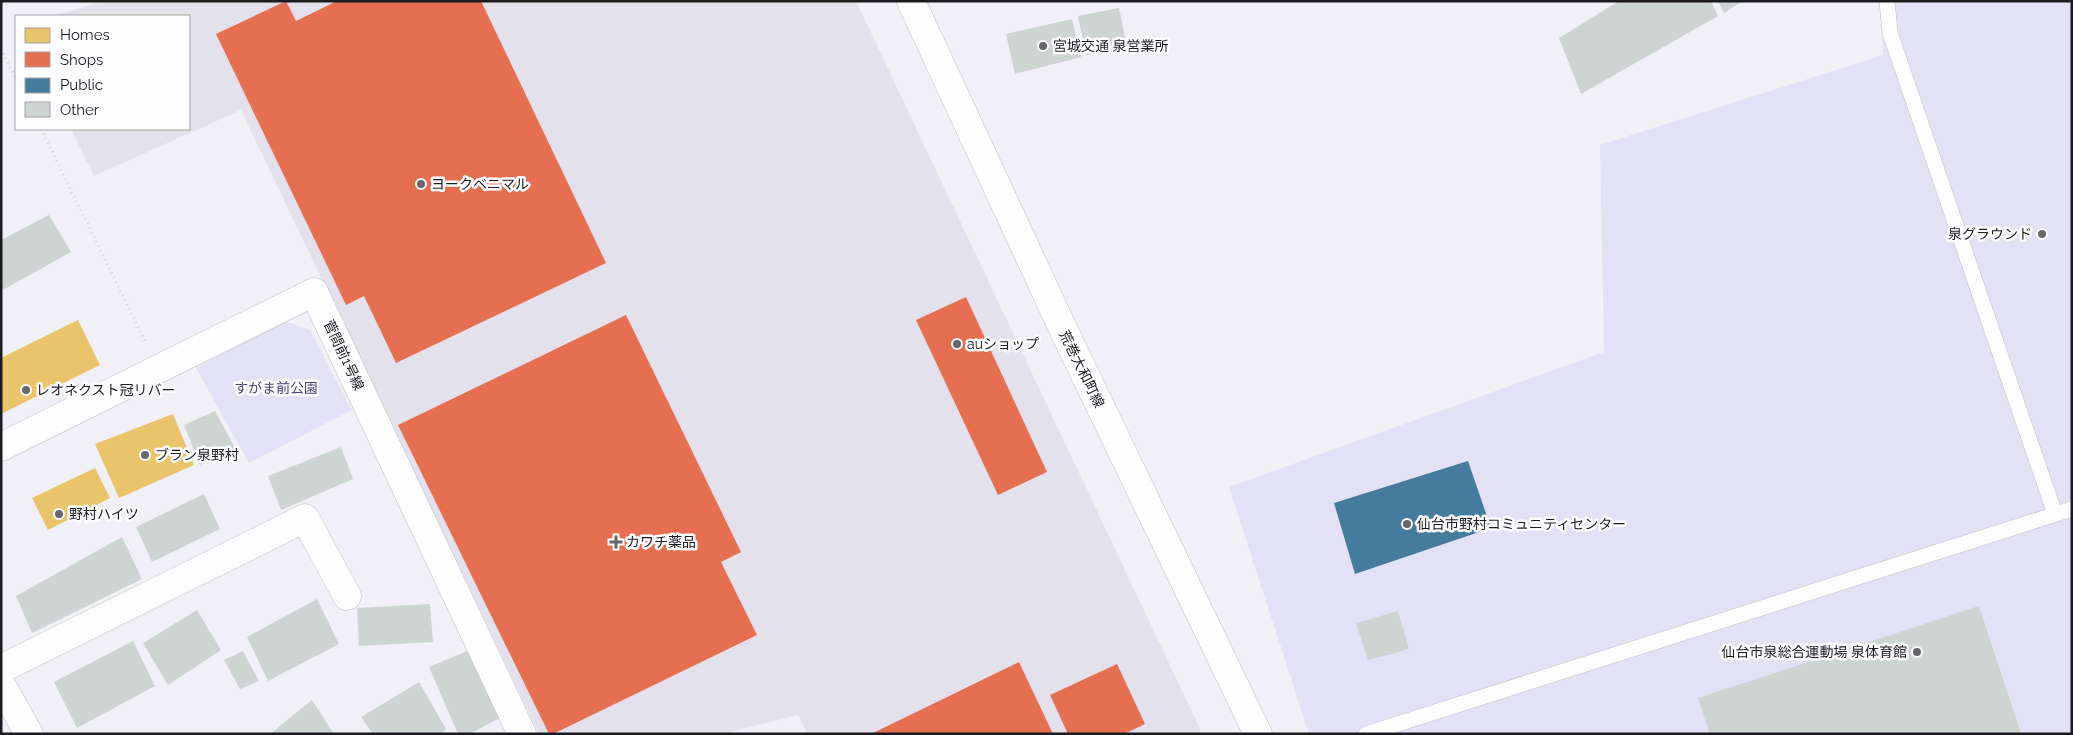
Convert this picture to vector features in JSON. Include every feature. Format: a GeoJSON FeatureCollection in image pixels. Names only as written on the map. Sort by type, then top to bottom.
{"type":"FeatureCollection","features":[{"type":"Feature","properties":{"kind":"street","name":"荒巻大和町線"},"geometry":{"type":"LineString","coordinates":[[911,1],[1064,331],[1258,734]]}},
{"type":"Feature","properties":{"kind":"street","name":"菅間前1号線"},"geometry":{"type":"LineString","coordinates":[[1,447],[314,292],[522,734]]}},
{"type":"Feature","properties":{"kind":"street"},"geometry":{"type":"LineString","coordinates":[[1,669],[306,518],[347,596]]}},
{"type":"Feature","properties":{"kind":"street"},"geometry":{"type":"LineString","coordinates":[[1,684],[29,734]]}},
{"type":"Feature","properties":{"kind":"lane"},"geometry":{"type":"LineString","coordinates":[[1887,1],[1890,33],[2055,514]]}},
{"type":"Feature","properties":{"kind":"lane"},"geometry":{"type":"LineString","coordinates":[[1366,734],[2072,508]]}},
{"type":"Feature","properties":{"kind":"path"},"geometry":{"type":"LineString","coordinates":[[1,49],[15,77]]}},
{"type":"Feature","properties":{"kind":"path"},"geometry":{"type":"LineString","coordinates":[[41,130],[158,368]]}},
{"type":"Feature","properties":{"kind":"shaded area"},"geometry":{"type":"Polygon","coordinates":[[[104,1],[856,1],[1201,731],[1196,734],[807,734],[798,715],[722,734],[539,734],[241,110],[94,176],[71,130],[190,130],[190,15],[57,15],[104,1]]]}},
{"type":"Feature","properties":{"kind":"green space"},"geometry":{"type":"Polygon","coordinates":[[[1881,1],[2072,1],[2072,734],[1309,734],[1229,487],[1604,352],[1600,145],[1883,55],[1881,1]]]}},
{"type":"Feature","properties":{"kind":"green space","name":"すがま前公園"},"geometry":{"type":"Polygon","coordinates":[[[284,321],[310,330],[352,410],[249,463],[196,368],[284,321]]]}},
{"type":"Feature","properties":{"kind":"building: Homes","name":"レオネクスト冠リバー"},"geometry":{"type":"Polygon","coordinates":[[[78,320],[100,365],[1,414],[1,358],[78,320]]]}},
{"type":"Feature","properties":{"kind":"building: Homes","name":"ブラン泉野村"},"geometry":{"type":"Polygon","coordinates":[[[173,414],[194,465],[119,498],[95,444],[173,414]]]}},
{"type":"Feature","properties":{"kind":"building: Homes","name":"野村ハイツ"},"geometry":{"type":"Polygon","coordinates":[[[95,468],[110,498],[48,530],[32,498],[95,468]]]}},
{"type":"Feature","properties":{"kind":"building: Shops"},"geometry":{"type":"Polygon","coordinates":[[[286,1],[296,21],[337,1],[481,1],[606,263],[396,363],[364,296],[346,305],[216,34],[286,1]]]}},
{"type":"Feature","properties":{"kind":"building: Shops"},"geometry":{"type":"Polygon","coordinates":[[[966,297],[1047,472],[998,495],[916,320],[966,297]]]}},
{"type":"Feature","properties":{"kind":"building: Shops"},"geometry":{"type":"Polygon","coordinates":[[[626,315],[741,552],[721,562],[757,635],[553,734],[549,734],[398,425],[626,315]]]}},
{"type":"Feature","properties":{"kind":"building: Shops"},"geometry":{"type":"Polygon","coordinates":[[[1019,662],[1053,734],[871,734],[1019,662]]]}},
{"type":"Feature","properties":{"kind":"building: Shops"},"geometry":{"type":"Polygon","coordinates":[[[1117,664],[1145,724],[1124,734],[1068,734],[1050,695],[1117,664]]]}},
{"type":"Feature","properties":{"kind":"building: Public","name":"仙台市野村コミュニティセンター"},"geometry":{"type":"Polygon","coordinates":[[[1468,461],[1491,528],[1355,574],[1334,503],[1468,461]]]}},
{"type":"Feature","properties":{"kind":"building: Other"},"geometry":{"type":"Polygon","coordinates":[[[1619,1],[1711,1],[1718,16],[1581,94],[1559,38],[1619,1]]]}},
{"type":"Feature","properties":{"kind":"building: Other"},"geometry":{"type":"Polygon","coordinates":[[[1718,1],[1743,1],[1724,13],[1718,1]]]}},
{"type":"Feature","properties":{"kind":"building: Other"},"geometry":{"type":"Polygon","coordinates":[[[1119,8],[1127,47],[1086,55],[1078,16],[1119,8]]]}},
{"type":"Feature","properties":{"kind":"building: Other","name":"宮城交通 泉営業所"},"geometry":{"type":"Polygon","coordinates":[[[1072,19],[1081,57],[1015,74],[1006,34],[1072,19]]]}},
{"type":"Feature","properties":{"kind":"building: Other"},"geometry":{"type":"Polygon","coordinates":[[[49,215],[71,252],[1,291],[1,240],[49,215]]]}},
{"type":"Feature","properties":{"kind":"building: Other"},"geometry":{"type":"Polygon","coordinates":[[[215,411],[235,448],[200,465],[184,425],[215,411]]]}},
{"type":"Feature","properties":{"kind":"building: Other"},"geometry":{"type":"Polygon","coordinates":[[[341,447],[353,479],[281,510],[268,476],[341,447]]]}},
{"type":"Feature","properties":{"kind":"building: Other"},"geometry":{"type":"Polygon","coordinates":[[[204,494],[220,529],[152,562],[136,527],[204,494]]]}},
{"type":"Feature","properties":{"kind":"building: Other"},"geometry":{"type":"Polygon","coordinates":[[[122,537],[142,579],[32,633],[16,596],[122,537]]]}},
{"type":"Feature","properties":{"kind":"building: Other"},"geometry":{"type":"Polygon","coordinates":[[[317,599],[339,644],[268,681],[247,637],[317,599]]]}},
{"type":"Feature","properties":{"kind":"building: Other"},"geometry":{"type":"Polygon","coordinates":[[[430,604],[433,642],[359,646],[357,608],[430,604]]]}},
{"type":"Feature","properties":{"kind":"building: Other","name":"仙台市泉総合運動場 泉体育館"},"geometry":{"type":"Polygon","coordinates":[[[1979,606],[2021,734],[1710,734],[1698,698],[1979,606]]]}},
{"type":"Feature","properties":{"kind":"building: Other"},"geometry":{"type":"Polygon","coordinates":[[[197,610],[221,650],[168,685],[143,643],[197,610]]]}},
{"type":"Feature","properties":{"kind":"building: Other"},"geometry":{"type":"Polygon","coordinates":[[[1398,611],[1409,649],[1368,660],[1356,623],[1398,611]]]}},
{"type":"Feature","properties":{"kind":"building: Other"},"geometry":{"type":"Polygon","coordinates":[[[133,641],[155,686],[77,728],[54,682],[133,641]]]}},
{"type":"Feature","properties":{"kind":"building: Other"},"geometry":{"type":"Polygon","coordinates":[[[243,651],[259,681],[240,689],[224,660],[243,651]]]}},
{"type":"Feature","properties":{"kind":"building: Other"},"geometry":{"type":"Polygon","coordinates":[[[467,651],[500,718],[469,734],[458,734],[429,667],[467,651]]]}},
{"type":"Feature","properties":{"kind":"building: Other"},"geometry":{"type":"Polygon","coordinates":[[[419,682],[446,729],[441,734],[373,734],[361,717],[419,682]]]}},
{"type":"Feature","properties":{"kind":"building: Other"},"geometry":{"type":"Polygon","coordinates":[[[312,700],[334,734],[270,734],[312,700]]]}},
{"type":"Feature","properties":{"kind":"place","name":"宮城交通 泉営業所"},"geometry":{"type":"Point","coordinates":[1043,46]}},
{"type":"Feature","properties":{"kind":"place","name":"ヨークベニマル"},"geometry":{"type":"Point","coordinates":[421,184]}},
{"type":"Feature","properties":{"kind":"place","name":"泉グラウンド"},"geometry":{"type":"Point","coordinates":[2042,234]}},
{"type":"Feature","properties":{"kind":"place","name":"auショップ"},"geometry":{"type":"Point","coordinates":[957,344]}},
{"type":"Feature","properties":{"kind":"place","name":"レオネクスト冠リバー"},"geometry":{"type":"Point","coordinates":[26,390]}},
{"type":"Feature","properties":{"kind":"place","name":"ブラン泉野村"},"geometry":{"type":"Point","coordinates":[145,455]}},
{"type":"Feature","properties":{"kind":"place","name":"野村ハイツ"},"geometry":{"type":"Point","coordinates":[59,514]}},
{"type":"Feature","properties":{"kind":"place","name":"仙台市野村コミュニティセンター"},"geometry":{"type":"Point","coordinates":[1407,524]}},
{"type":"Feature","properties":{"kind":"place","name":"カワチ薬品"},"geometry":{"type":"Point","coordinates":[616,542]}},
{"type":"Feature","properties":{"kind":"place","name":"仙台市泉総合運動場 泉体育館"},"geometry":{"type":"Point","coordinates":[1917,652]}}]}
